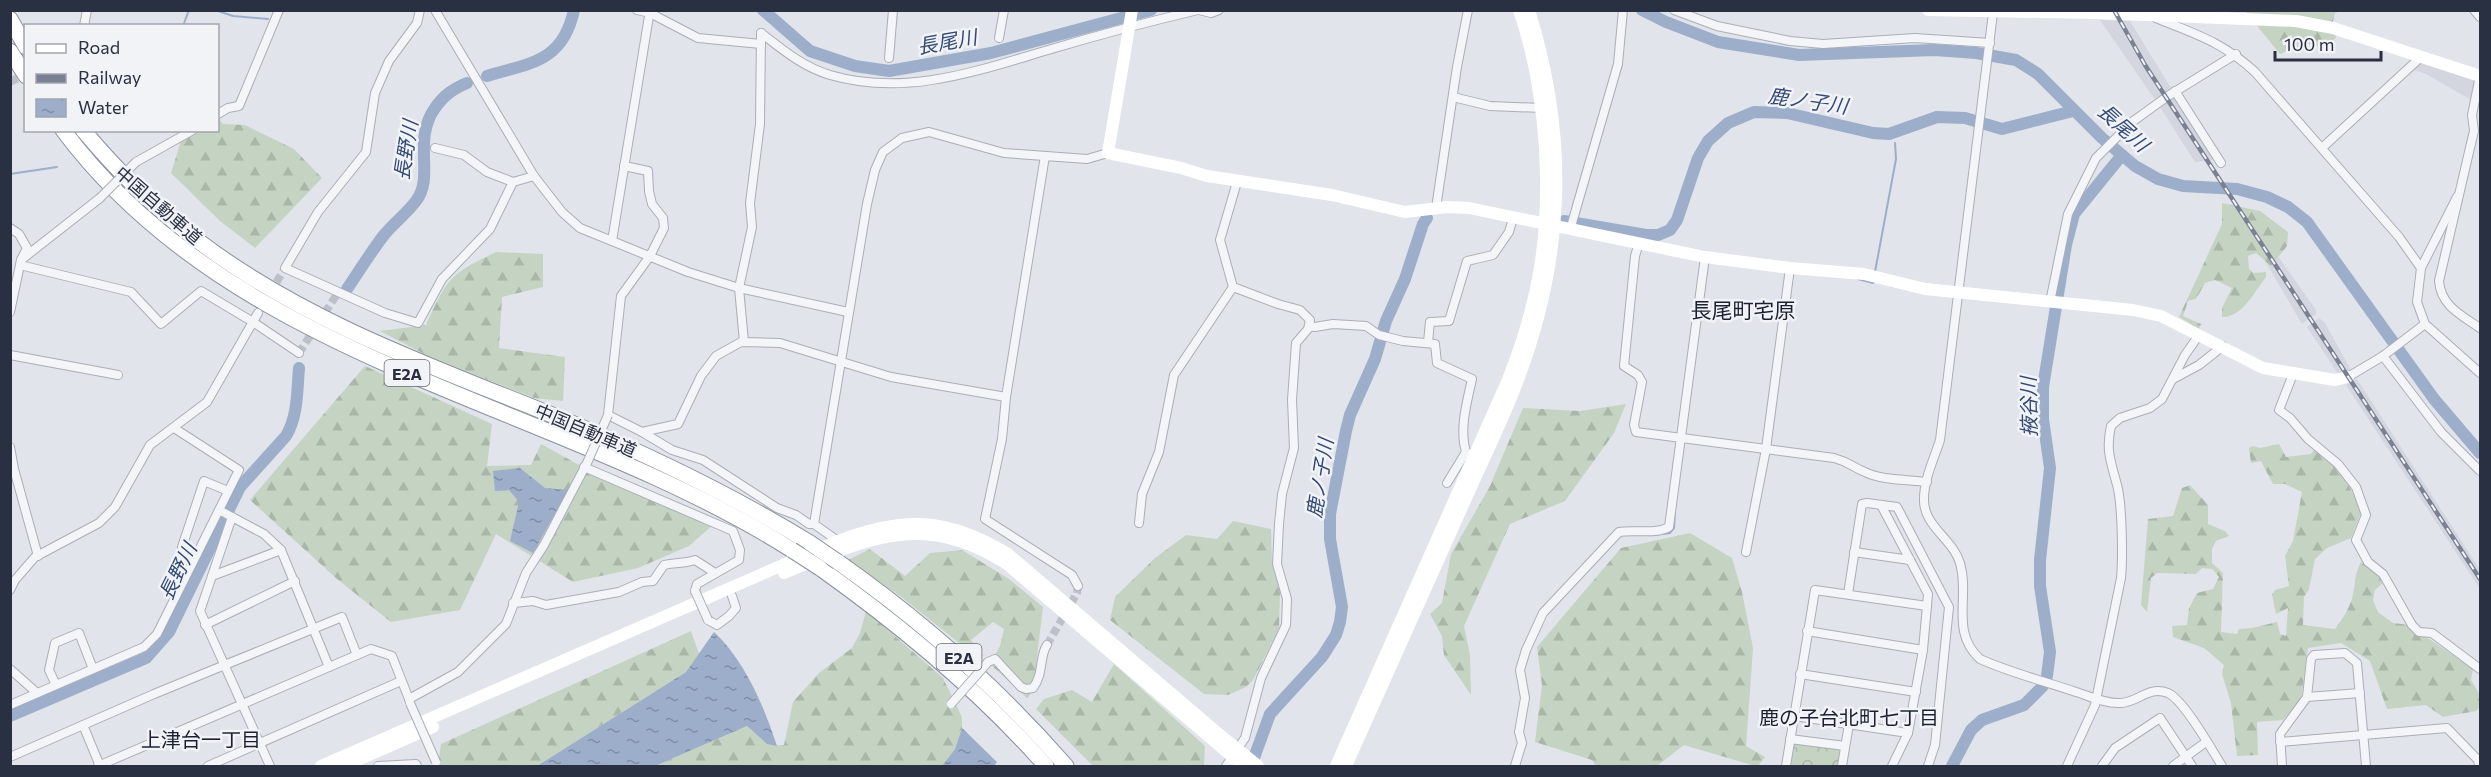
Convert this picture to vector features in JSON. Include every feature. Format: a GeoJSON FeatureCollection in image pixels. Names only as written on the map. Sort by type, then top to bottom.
{"type":"FeatureCollection","features":[{"type":"Feature","properties":{"kind":"highway"},"geometry":{"type":"LineString","coordinates":[[10,19],[24,44]]}},
{"type":"Feature","properties":{"kind":"highway"},"geometry":{"type":"LineString","coordinates":[[10,51],[24,73]]}},
{"type":"Feature","properties":{"kind":"highway","name":"中国自動車道"},"geometry":{"type":"LineString","coordinates":[[65,132],[97,171],[159,229],[201,262],[268,305],[396,368],[652,474],[739,519],[820,568],[934,655],[1000,717],[1046,766]]}},
{"type":"Feature","properties":{"kind":"highway","name":"中国自動車道"},"geometry":{"type":"LineString","coordinates":[[85,132],[110,163],[169,218],[235,267],[275,291],[402,354],[657,460],[746,505],[810,543],[875,588],[944,643],[1010,706],[1066,766]]}},
{"type":"Feature","properties":{"kind":"street"},"geometry":{"type":"LineString","coordinates":[[219,113],[228,108],[240,106],[279,10]]}},
{"type":"Feature","properties":{"kind":"street"},"geometry":{"type":"LineString","coordinates":[[420,10],[417,23],[389,61],[375,93],[366,152],[318,212],[285,268],[385,312],[418,323],[442,279],[490,229],[513,182]]}},
{"type":"Feature","properties":{"kind":"street"},"geometry":{"type":"LineString","coordinates":[[435,10],[534,176],[562,212],[580,228],[688,272],[739,288],[848,312]]}},
{"type":"Feature","properties":{"kind":"street"},"geometry":{"type":"LineString","coordinates":[[637,10],[650,12],[698,38],[761,44]]}},
{"type":"Feature","properties":{"kind":"street"},"geometry":{"type":"LineString","coordinates":[[889,58],[892,10]]}},
{"type":"Feature","properties":{"kind":"street"},"geometry":{"type":"LineString","coordinates":[[999,38],[1004,10]]}},
{"type":"Feature","properties":{"kind":"street"},"geometry":{"type":"LineString","coordinates":[[1108,153],[1132,10]]}},
{"type":"Feature","properties":{"kind":"street"},"geometry":{"type":"LineString","coordinates":[[744,342],[739,288],[752,227],[750,203],[754,157],[760,124],[761,33],[791,57],[830,75],[859,81],[911,84],[954,77],[1128,27],[1198,10],[1211,14],[1219,10]]}},
{"type":"Feature","properties":{"kind":"street"},"geometry":{"type":"LineString","coordinates":[[1436,208],[1468,10]]}},
{"type":"Feature","properties":{"kind":"street"},"geometry":{"type":"LineString","coordinates":[[1519,10],[1528,36],[1542,108],[1551,226]]}},
{"type":"Feature","properties":{"kind":"street"},"geometry":{"type":"LineString","coordinates":[[1336,766],[1507,382],[1526,329],[1551,226],[1557,177],[1552,109],[1529,10]]}},
{"type":"Feature","properties":{"kind":"street"},"geometry":{"type":"LineString","coordinates":[[1674,10],[1717,26],[1790,41],[1832,43],[1915,38],[1990,43]]}},
{"type":"Feature","properties":{"kind":"street"},"geometry":{"type":"LineString","coordinates":[[1928,10],[2149,15],[2310,23],[2481,76],[2472,116],[2474,131],[2439,280],[2440,292],[2447,305],[2481,328]]}},
{"type":"Feature","properties":{"kind":"street"},"geometry":{"type":"LineString","coordinates":[[2475,10],[2481,17]]}},
{"type":"Feature","properties":{"kind":"street"},"geometry":{"type":"LineString","coordinates":[[1571,224],[1618,64],[1622,11]]}},
{"type":"Feature","properties":{"kind":"street"},"geometry":{"type":"LineString","coordinates":[[612,241],[650,12]]}},
{"type":"Feature","properties":{"kind":"street"},"geometry":{"type":"LineString","coordinates":[[1993,13],[1940,440],[1924,499],[1930,521],[1959,560],[1963,578],[1964,636],[1970,650],[1980,659],[2096,699],[2120,704],[2146,692],[2156,690],[2167,693],[2176,698],[2183,707],[2222,766]]}},
{"type":"Feature","properties":{"kind":"street"},"geometry":{"type":"LineString","coordinates":[[2149,15],[2218,43],[2236,54],[2322,147],[2399,237],[2421,268]]}},
{"type":"Feature","properties":{"kind":"street"},"geometry":{"type":"LineString","coordinates":[[2055,302],[2068,214],[2098,155],[2117,136],[2175,92],[2236,54]]}},
{"type":"Feature","properties":{"kind":"street"},"geometry":{"type":"LineString","coordinates":[[2322,147],[2422,56]]}},
{"type":"Feature","properties":{"kind":"street"},"geometry":{"type":"LineString","coordinates":[[2175,92],[2221,163]]}},
{"type":"Feature","properties":{"kind":"street"},"geometry":{"type":"LineString","coordinates":[[1453,97],[1490,106],[1542,108]]}},
{"type":"Feature","properties":{"kind":"street"},"geometry":{"type":"LineString","coordinates":[[21,262],[100,198],[136,162],[189,132]]}},
{"type":"Feature","properties":{"kind":"street"},"geometry":{"type":"LineString","coordinates":[[814,524],[848,312],[875,170],[883,152],[893,144],[902,138],[929,132],[1004,153],[1087,159],[1108,153],[1237,182],[1332,195],[1405,212],[1436,208],[1469,208],[1551,226],[1571,224],[1639,243],[1705,257],[1874,277],[1925,289],[2133,310],[2161,316],[2263,368],[2335,380],[2348,377],[2383,356],[2411,332],[2425,324]]}},
{"type":"Feature","properties":{"kind":"street"},"geometry":{"type":"LineString","coordinates":[[435,148],[464,155],[487,172],[513,182],[534,176]]}},
{"type":"Feature","properties":{"kind":"street"},"geometry":{"type":"LineString","coordinates":[[1045,156],[1005,397],[1002,440],[985,519],[1072,575],[1078,586]]}},
{"type":"Feature","properties":{"kind":"street"},"geometry":{"type":"LineString","coordinates":[[410,701],[458,672],[506,624],[526,573],[544,545],[586,465],[608,415],[621,296],[650,256],[662,234],[663,219],[652,204],[648,171],[624,166]]}},
{"type":"Feature","properties":{"kind":"street"},"geometry":{"type":"LineString","coordinates":[[1233,286],[1220,240],[1237,182]]}},
{"type":"Feature","properties":{"kind":"street"},"geometry":{"type":"LineString","coordinates":[[2461,192],[2451,205],[2421,268],[2417,302],[2425,324],[2481,373]]}},
{"type":"Feature","properties":{"kind":"street"},"geometry":{"type":"LineString","coordinates":[[1428,342],[1430,322],[1449,321],[1467,261],[1493,255],[1509,232],[1513,218]]}},
{"type":"Feature","properties":{"kind":"street"},"geometry":{"type":"LineString","coordinates":[[10,228],[19,234],[27,248],[21,262],[10,312]]}},
{"type":"Feature","properties":{"kind":"street"},"geometry":{"type":"LineString","coordinates":[[1639,243],[1634,267],[1624,366],[1638,375],[1642,382],[1634,425],[1636,432],[1834,458],[1848,462],[1865,473],[1927,482]]}},
{"type":"Feature","properties":{"kind":"street"},"geometry":{"type":"LineString","coordinates":[[1515,766],[1522,743],[1519,732],[1525,698],[1520,670],[1543,613],[1619,532],[1636,530],[1661,532],[1669,527],[1705,257]]}},
{"type":"Feature","properties":{"kind":"street"},"geometry":{"type":"LineString","coordinates":[[21,262],[131,292],[161,324],[201,291],[299,353]]}},
{"type":"Feature","properties":{"kind":"street"},"geometry":{"type":"LineString","coordinates":[[1746,552],[1766,449],[1790,268]]}},
{"type":"Feature","properties":{"kind":"street"},"geometry":{"type":"LineString","coordinates":[[1226,766],[1245,738],[1261,678],[1286,625],[1287,599],[1277,564],[1279,524],[1282,494],[1294,448],[1293,400],[1296,343],[1310,326],[1310,320],[1300,310],[1233,286]]}},
{"type":"Feature","properties":{"kind":"street"},"geometry":{"type":"LineString","coordinates":[[1139,523],[1142,494],[1159,452],[1174,375],[1233,286]]}},
{"type":"Feature","properties":{"kind":"street"},"geometry":{"type":"LineString","coordinates":[[10,590],[15,580],[38,556],[99,523],[114,507],[150,445],[207,402],[258,313]]}},
{"type":"Feature","properties":{"kind":"street"},"geometry":{"type":"LineString","coordinates":[[1310,326],[1333,324],[1366,326],[1379,335],[1403,341],[1435,344],[1437,363],[1472,379],[1464,415],[1464,445],[1474,456]]}},
{"type":"Feature","properties":{"kind":"street"},"geometry":{"type":"LineString","coordinates":[[2067,766],[2096,699],[2123,559],[2118,491],[2109,462],[2111,426],[2120,418],[2150,408],[2162,399],[2199,335]]}},
{"type":"Feature","properties":{"kind":"street"},"geometry":{"type":"LineString","coordinates":[[642,432],[678,424],[701,376],[716,356],[728,347],[744,342],[780,343],[891,377],[1005,397]]}},
{"type":"Feature","properties":{"kind":"street"},"geometry":{"type":"LineString","coordinates":[[2173,379],[2199,365],[2223,346]]}},
{"type":"Feature","properties":{"kind":"street"},"geometry":{"type":"LineString","coordinates":[[10,355],[118,375]]}},
{"type":"Feature","properties":{"kind":"street"},"geometry":{"type":"LineString","coordinates":[[2383,356],[2441,432],[2481,471]]}},
{"type":"Feature","properties":{"kind":"street"},"geometry":{"type":"LineString","coordinates":[[2293,374],[2279,410],[2290,418],[2307,439],[2338,464],[2356,487],[2366,515],[2356,540],[2368,562],[2383,574],[2412,625],[2420,632],[2432,633],[2481,669]]}},
{"type":"Feature","properties":{"kind":"street"},"geometry":{"type":"LineString","coordinates":[[608,415],[672,450],[704,460],[777,508],[796,515],[808,524],[814,524],[838,541]]}},
{"type":"Feature","properties":{"kind":"street"},"geometry":{"type":"LineString","coordinates":[[10,705],[144,647],[157,634],[239,470],[174,428]]}},
{"type":"Feature","properties":{"kind":"street"},"geometry":{"type":"LineString","coordinates":[[10,447],[12,469],[38,556]]}},
{"type":"Feature","properties":{"kind":"street"},"geometry":{"type":"LineString","coordinates":[[1447,483],[1474,456]]}},
{"type":"Feature","properties":{"kind":"street"},"geometry":{"type":"LineString","coordinates":[[1346,766],[1474,456]]}},
{"type":"Feature","properties":{"kind":"street"},"geometry":{"type":"LineString","coordinates":[[586,465],[733,531],[740,550],[739,560],[697,584],[695,591],[708,620],[717,625],[736,608],[732,596]]}},
{"type":"Feature","properties":{"kind":"street"},"geometry":{"type":"LineString","coordinates":[[197,554],[182,547],[204,481],[228,492]]}},
{"type":"Feature","properties":{"kind":"street"},"geometry":{"type":"LineString","coordinates":[[1848,594],[1862,504],[1897,507],[1949,607],[1935,745],[1928,766]]}},
{"type":"Feature","properties":{"kind":"street"},"geometry":{"type":"LineString","coordinates":[[1881,505],[1928,594],[1923,650],[1908,733],[1892,766]]}},
{"type":"Feature","properties":{"kind":"street"},"geometry":{"type":"LineString","coordinates":[[219,510],[264,534],[281,550],[329,667]]}},
{"type":"Feature","properties":{"kind":"street"},"geometry":{"type":"LineString","coordinates":[[232,517],[200,611],[270,766]]}},
{"type":"Feature","properties":{"kind":"street"},"geometry":{"type":"LineString","coordinates":[[321,766],[838,541],[897,524],[939,525],[982,537],[1008,554],[1217,738],[1243,766]]}},
{"type":"Feature","properties":{"kind":"street"},"geometry":{"type":"LineString","coordinates":[[344,766],[732,596],[874,538],[919,533],[948,537],[968,543],[1006,564],[1217,738],[1258,766]]}},
{"type":"Feature","properties":{"kind":"street"},"geometry":{"type":"LineString","coordinates":[[212,576],[281,550]]}},
{"type":"Feature","properties":{"kind":"street"},"geometry":{"type":"LineString","coordinates":[[1854,552],[1910,560]]}},
{"type":"Feature","properties":{"kind":"street"},"geometry":{"type":"LineString","coordinates":[[513,603],[532,601],[546,604],[619,592],[642,582],[653,581],[664,565],[675,563],[682,565],[695,560],[715,573]]}},
{"type":"Feature","properties":{"kind":"street"},"geometry":{"type":"LineString","coordinates":[[205,625],[295,581]]}},
{"type":"Feature","properties":{"kind":"street"},"geometry":{"type":"LineString","coordinates":[[1786,766],[1815,590],[1927,606]]}},
{"type":"Feature","properties":{"kind":"street"},"geometry":{"type":"LineString","coordinates":[[10,757],[342,617],[357,655]]}},
{"type":"Feature","properties":{"kind":"street"},"geometry":{"type":"LineString","coordinates":[[1808,632],[1923,650]]}},
{"type":"Feature","properties":{"kind":"street"},"geometry":{"type":"LineString","coordinates":[[56,685],[49,670],[55,643],[79,633],[93,669]]}},
{"type":"Feature","properties":{"kind":"street"},"geometry":{"type":"LineString","coordinates":[[951,704],[988,662],[995,659],[1021,687],[1033,688],[1038,682],[1044,649],[1047,645]]}},
{"type":"Feature","properties":{"kind":"street"},"geometry":{"type":"LineString","coordinates":[[83,725],[99,766],[370,649],[392,656],[435,764]]}},
{"type":"Feature","properties":{"kind":"street"},"geometry":{"type":"LineString","coordinates":[[2282,766],[2280,734],[2307,697],[2311,659],[2314,655],[2345,653],[2357,663],[2366,766]]}},
{"type":"Feature","properties":{"kind":"street"},"geometry":{"type":"LineString","coordinates":[[10,669],[37,693]]}},
{"type":"Feature","properties":{"kind":"street"},"geometry":{"type":"LineString","coordinates":[[1800,674],[1916,692]]}},
{"type":"Feature","properties":{"kind":"street"},"geometry":{"type":"LineString","coordinates":[[208,766],[401,681]]}},
{"type":"Feature","properties":{"kind":"street"},"geometry":{"type":"LineString","coordinates":[[2307,697],[2360,693]]}},
{"type":"Feature","properties":{"kind":"street"},"geometry":{"type":"LineString","coordinates":[[1794,716],[1908,733]]}},
{"type":"Feature","properties":{"kind":"street"},"geometry":{"type":"LineString","coordinates":[[2102,766],[2115,748],[2160,718],[2192,766]]}},
{"type":"Feature","properties":{"kind":"street"},"geometry":{"type":"LineString","coordinates":[[1843,766],[1849,724]]}},
{"type":"Feature","properties":{"kind":"street"},"geometry":{"type":"LineString","coordinates":[[2280,742],[2447,728],[2478,760],[2479,766]]}},
{"type":"Feature","properties":{"kind":"street"},"geometry":{"type":"LineString","coordinates":[[1790,739],[1845,746]]}},
{"type":"Feature","properties":{"kind":"street"},"geometry":{"type":"LineString","coordinates":[[2173,766],[2206,742]]}},
{"type":"Feature","properties":{"kind":"street"},"geometry":{"type":"LineString","coordinates":[[378,766],[416,764],[417,766]]}},
{"type":"Feature","properties":{"kind":"shaded area"},"geometry":{"type":"Polygon","coordinates":[[[2100,20],[2130,21],[2171,88],[2156,101],[2100,20]]]}},
{"type":"Feature","properties":{"kind":"shaded area"},"geometry":{"type":"Polygon","coordinates":[[[2423,61],[2477,79],[2473,101],[2426,74],[2414,70],[2423,61]]]}},
{"type":"Feature","properties":{"kind":"shaded area"},"geometry":{"type":"Polygon","coordinates":[[[2174,97],[2214,155],[2214,160],[2195,162],[2160,107],[2174,97]]]}},
{"type":"Feature","properties":{"kind":"shaded area"},"geometry":{"type":"Polygon","coordinates":[[[2266,246],[2280,259],[2316,310],[2316,314],[2302,324],[2259,251],[2266,246]]]}},
{"type":"Feature","properties":{"kind":"shaded area"},"geometry":{"type":"Polygon","coordinates":[[[2319,318],[2325,323],[2351,370],[2339,375],[2307,327],[2319,318]]]}},
{"type":"Feature","properties":{"kind":"shaded area"},"geometry":{"type":"Polygon","coordinates":[[[2357,379],[2480,570],[2480,589],[2344,382],[2357,379]]]}},
{"type":"Feature","properties":{"kind":"green space"},"geometry":{"type":"Polygon","coordinates":[[[2245,11],[2342,11],[2335,13],[2333,21],[2336,38],[2323,47],[2307,44],[2280,54],[2245,11]]]}},
{"type":"Feature","properties":{"kind":"green space"},"geometry":{"type":"Polygon","coordinates":[[[219,119],[223,124],[245,125],[294,149],[322,178],[255,248],[220,221],[171,173],[184,132],[219,132],[219,119]]]}},
{"type":"Feature","properties":{"kind":"green space"},"geometry":{"type":"Polygon","coordinates":[[[2222,203],[2260,211],[2288,232],[2287,246],[2271,266],[2256,253],[2248,256],[2249,269],[2254,273],[2266,272],[2266,277],[2247,303],[2236,313],[2222,317],[2222,308],[2232,288],[2215,280],[2205,283],[2196,299],[2188,301],[2183,316],[2201,324],[2199,329],[2179,317],[2222,224],[2222,203]]]}},
{"type":"Feature","properties":{"kind":"green space"},"geometry":{"type":"Polygon","coordinates":[[[496,252],[543,254],[543,287],[502,297],[499,348],[565,357],[563,401],[534,398],[428,356],[380,331],[426,325],[439,297],[451,280],[468,266],[496,252]]]}},
{"type":"Feature","properties":{"kind":"green space"},"geometry":{"type":"Polygon","coordinates":[[[365,366],[492,424],[487,466],[531,465],[541,444],[621,488],[714,524],[689,546],[638,568],[573,582],[496,534],[460,610],[391,622],[337,579],[250,500],[365,366]]]}},
{"type":"Feature","properties":{"kind":"green space"},"geometry":{"type":"Polygon","coordinates":[[[1626,404],[1614,433],[1565,501],[1510,524],[1464,626],[1470,655],[1471,695],[1444,655],[1442,636],[1430,614],[1442,603],[1451,554],[1489,488],[1523,408],[1580,411],[1626,404]]]}},
{"type":"Feature","properties":{"kind":"green space"},"geometry":{"type":"Polygon","coordinates":[[[2279,444],[2286,457],[2311,454],[2315,448],[2323,454],[2343,477],[2361,513],[2351,538],[2327,548],[2315,559],[2309,589],[2304,597],[2303,625],[2335,629],[2349,606],[2361,562],[2382,576],[2385,581],[2375,590],[2373,600],[2378,612],[2393,623],[2409,625],[2473,669],[2471,680],[2480,695],[2480,707],[2476,711],[2443,717],[2426,705],[2387,709],[2370,661],[2341,643],[2308,648],[2301,700],[2283,720],[2257,722],[2258,755],[2237,756],[2231,703],[2222,674],[2224,665],[2204,648],[2173,637],[2172,626],[2187,625],[2189,608],[2197,593],[2213,589],[2219,577],[2212,569],[2202,568],[2196,574],[2157,573],[2151,578],[2147,612],[2141,605],[2148,519],[2173,516],[2182,488],[2190,485],[2208,505],[2208,524],[2225,531],[2229,536],[2216,541],[2212,549],[2212,563],[2223,573],[2221,632],[2237,634],[2239,629],[2277,622],[2280,634],[2286,636],[2288,608],[2276,614],[2272,594],[2275,590],[2289,586],[2285,556],[2293,541],[2302,492],[2285,484],[2273,484],[2261,461],[2251,463],[2249,448],[2279,444]]]}},
{"type":"Feature","properties":{"kind":"green space"},"geometry":{"type":"Polygon","coordinates":[[[1233,521],[1271,529],[1272,562],[1280,593],[1279,629],[1253,680],[1246,687],[1228,695],[1204,694],[1110,620],[1115,597],[1155,558],[1186,535],[1217,539],[1233,521]]]}},
{"type":"Feature","properties":{"kind":"green space"},"geometry":{"type":"Polygon","coordinates":[[[1690,533],[1732,558],[1742,592],[1753,648],[1746,746],[1765,757],[1758,766],[1755,766],[1684,745],[1657,766],[1596,766],[1592,760],[1535,742],[1542,685],[1537,647],[1621,548],[1690,533]]]}},
{"type":"Feature","properties":{"kind":"green space"},"geometry":{"type":"Polygon","coordinates":[[[870,549],[905,576],[930,553],[962,550],[1009,579],[1043,607],[1036,665],[1043,675],[1027,698],[990,664],[1000,646],[1004,629],[993,622],[971,640],[983,656],[978,658],[900,596],[848,560],[870,549]]]}},
{"type":"Feature","properties":{"kind":"green space"},"geometry":{"type":"Polygon","coordinates":[[[866,611],[943,678],[962,717],[962,728],[955,749],[942,766],[655,766],[747,726],[768,743],[784,745],[793,702],[819,673],[852,648],[860,633],[866,611]]]}},
{"type":"Feature","properties":{"kind":"green space"},"geometry":{"type":"Polygon","coordinates":[[[691,631],[699,654],[686,672],[537,766],[438,766],[441,744],[691,631]]]}},
{"type":"Feature","properties":{"kind":"green space"},"geometry":{"type":"Polygon","coordinates":[[[1114,664],[1205,746],[1204,766],[1093,766],[1036,709],[1044,699],[1072,690],[1092,702],[1114,664]]]}},
{"type":"Feature","properties":{"kind":"green space"},"geometry":{"type":"Polygon","coordinates":[[[1793,743],[1841,750],[1839,766],[1790,766],[1793,743]]]}},
{"type":"Feature","properties":{"kind":"water"},"geometry":{"type":"Polygon","coordinates":[[[520,468],[545,488],[568,490],[533,553],[510,541],[519,502],[509,490],[495,491],[493,471],[520,468]]]}},
{"type":"Feature","properties":{"kind":"water"},"geometry":{"type":"Polygon","coordinates":[[[714,632],[744,670],[766,715],[777,746],[767,744],[747,726],[655,766],[537,766],[686,672],[714,632]]]}},
{"type":"Feature","properties":{"kind":"water"},"geometry":{"type":"Polygon","coordinates":[[[962,728],[997,762],[994,766],[942,766],[955,749],[962,728]]]}},
{"type":"Feature","properties":{"kind":"waterway"},"geometry":{"type":"LineString","coordinates":[[184,24],[189,10]]}},
{"type":"Feature","properties":{"kind":"waterway"},"geometry":{"type":"LineString","coordinates":[[215,10],[233,16],[268,19]]}},
{"type":"Feature","properties":{"kind":"waterway","name":"長野川"},"geometry":{"type":"LineString","coordinates":[[487,76],[531,63],[553,50],[569,27],[574,10]]}},
{"type":"Feature","properties":{"kind":"waterway","name":"長尾川"},"geometry":{"type":"LineString","coordinates":[[763,10],[810,51],[855,66],[889,71],[991,53],[1151,10]]}},
{"type":"Feature","properties":{"kind":"waterway","name":"長尾川"},"geometry":{"type":"LineString","coordinates":[[1642,10],[1718,42],[1799,55],[1935,50],[1976,53],[2016,60],[2038,74],[2102,138],[2135,166],[2158,179],[2183,186],[2237,189],[2267,197],[2288,207],[2307,222],[2434,399],[2480,453]]}},
{"type":"Feature","properties":{"kind":"waterway","name":"長野川"},"geometry":{"type":"LineString","coordinates":[[347,289],[384,235],[416,201],[424,181],[424,145],[428,120],[445,96],[467,83]]}},
{"type":"Feature","properties":{"kind":"waterway","name":"鹿ノ子川"},"geometry":{"type":"LineString","coordinates":[[1564,221],[1646,235],[1658,235],[1670,230],[1677,220],[1698,158],[1708,141],[1728,123],[1754,112],[1787,113],[1873,133],[1889,134],[1937,117],[1965,118],[2002,129],[2073,111]]}},
{"type":"Feature","properties":{"kind":"waterway"},"geometry":{"type":"LineString","coordinates":[[1875,272],[1896,159],[1895,143]]}},
{"type":"Feature","properties":{"kind":"waterway","name":"掖谷川"},"geometry":{"type":"LineString","coordinates":[[2047,676],[2050,652],[2040,586],[2040,560],[2050,468],[2043,419],[2043,387],[2066,245],[2074,214],[2122,155]]}},
{"type":"Feature","properties":{"kind":"waterway"},"geometry":{"type":"LineString","coordinates":[[10,174],[57,167]]}},
{"type":"Feature","properties":{"kind":"waterway","name":"鹿ノ子川"},"geometry":{"type":"LineString","coordinates":[[1251,766],[1270,714],[1322,657],[1336,635],[1342,607],[1330,539],[1330,514],[1346,431],[1350,415],[1375,359],[1386,321],[1405,279],[1427,218]]}},
{"type":"Feature","properties":{"kind":"waterway"},"geometry":{"type":"LineString","coordinates":[[1858,279],[1873,283],[1874,281]]}},
{"type":"Feature","properties":{"kind":"waterway","name":"長野川"},"geometry":{"type":"LineString","coordinates":[[10,716],[146,658],[169,632],[240,487],[286,436],[290,428],[296,403],[299,368]]}},
{"type":"Feature","properties":{"kind":"waterway"},"geometry":{"type":"LineString","coordinates":[[1655,535],[1670,533],[1674,528],[1675,511]]}},
{"type":"Feature","properties":{"kind":"waterway","name":"掖谷川"},"geometry":{"type":"LineString","coordinates":[[1952,766],[1971,730],[1982,720],[2024,705],[2043,686]]}},
{"type":"Feature","properties":{"kind":"tunnel"},"geometry":{"type":"LineString","coordinates":[[10,82],[24,75]]}},
{"type":"Feature","properties":{"kind":"tunnel"},"geometry":{"type":"LineString","coordinates":[[258,313],[285,268]]}},
{"type":"Feature","properties":{"kind":"tunnel"},"geometry":{"type":"LineString","coordinates":[[299,353],[339,291]]}},
{"type":"Feature","properties":{"kind":"tunnel"},"geometry":{"type":"LineString","coordinates":[[1047,645],[1077,593],[1078,586]]}},
{"type":"Feature","properties":{"kind":"railway"},"geometry":{"type":"LineString","coordinates":[[2114,10],[2145,65],[2480,579]]}},
{"type":"Feature","properties":{"kind":"district","name":"長尾町宅原"},"geometry":{"type":"Point","coordinates":[1743,309]}},
{"type":"Feature","properties":{"kind":"district","name":"鹿の子台北町七丁目"},"geometry":{"type":"Point","coordinates":[1849,717]}},
{"type":"Feature","properties":{"kind":"district","name":"上津台一丁目"},"geometry":{"type":"Point","coordinates":[201,739]}}]}
